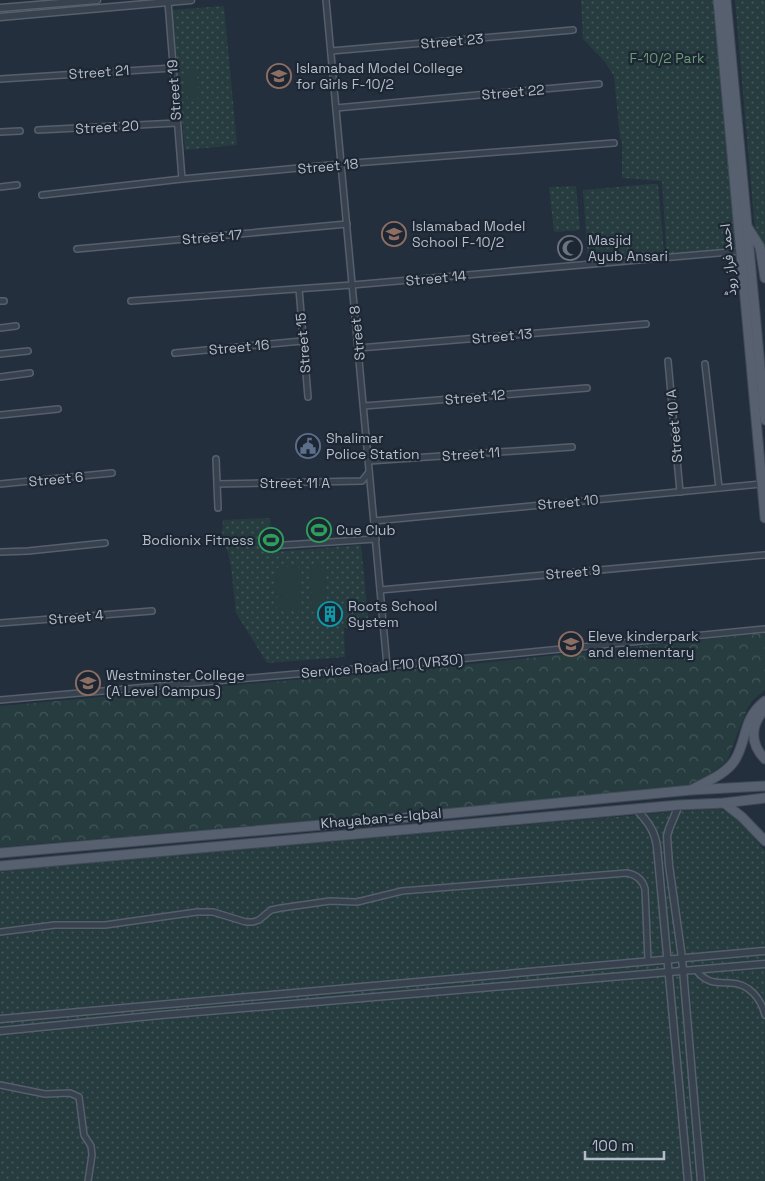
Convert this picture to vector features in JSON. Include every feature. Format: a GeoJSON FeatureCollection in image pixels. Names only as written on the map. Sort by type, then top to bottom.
{"type":"FeatureCollection","features":[{"type":"Feature","properties":{"kind":"main road","name":"احمد فراز روڈ"},"geometry":{"type":"LineString","coordinates":[[718,0],[741,251],[765,420]]}},
{"type":"Feature","properties":{"kind":"main road","name":"احمد فراز روڈ"},"geometry":{"type":"LineString","coordinates":[[726,0],[747,226],[761,484],[765,518]]}},
{"type":"Feature","properties":{"kind":"main road"},"geometry":{"type":"LineString","coordinates":[[747,226],[760,246],[765,278]]}},
{"type":"Feature","properties":{"kind":"main road"},"geometry":{"type":"LineString","coordinates":[[691,790],[728,768],[735,759],[751,716],[765,700]]}},
{"type":"Feature","properties":{"kind":"main road"},"geometry":{"type":"LineString","coordinates":[[765,709],[756,722],[754,742],[757,750],[765,759]]}},
{"type":"Feature","properties":{"kind":"main road","name":"Khayaban-e-Iqbal"},"geometry":{"type":"LineString","coordinates":[[0,853],[402,818],[691,790],[765,786]]}},
{"type":"Feature","properties":{"kind":"main road","name":"Khayaban-e-Iqbal"},"geometry":{"type":"LineString","coordinates":[[0,866],[765,798]]}},
{"type":"Feature","properties":{"kind":"main road"},"geometry":{"type":"LineString","coordinates":[[724,803],[742,817],[765,841]]}},
{"type":"Feature","properties":{"kind":"street"},"geometry":{"type":"LineString","coordinates":[[0,8],[96,0]]}},
{"type":"Feature","properties":{"kind":"street"},"geometry":{"type":"LineString","coordinates":[[0,16],[191,0]]}},
{"type":"Feature","properties":{"kind":"street","name":"Street 8"},"geometry":{"type":"LineString","coordinates":[[326,0],[387,666]]}},
{"type":"Feature","properties":{"kind":"street"},"geometry":{"type":"LineString","coordinates":[[61,2],[61,12]]}},
{"type":"Feature","properties":{"kind":"street","name":"Street 19"},"geometry":{"type":"LineString","coordinates":[[168,2],[182,179]]}},
{"type":"Feature","properties":{"kind":"street","name":"Street 23"},"geometry":{"type":"LineString","coordinates":[[331,52],[573,30]]}},
{"type":"Feature","properties":{"kind":"street","name":"Street 21"},"geometry":{"type":"LineString","coordinates":[[0,79],[173,68]]}},
{"type":"Feature","properties":{"kind":"street","name":"Street 22"},"geometry":{"type":"LineString","coordinates":[[336,108],[599,84]]}},
{"type":"Feature","properties":{"kind":"street","name":"Street 20"},"geometry":{"type":"LineString","coordinates":[[38,130],[177,123]]}},
{"type":"Feature","properties":{"kind":"street"},"geometry":{"type":"LineString","coordinates":[[0,132],[20,131]]}},
{"type":"Feature","properties":{"kind":"street","name":"Street 18"},"geometry":{"type":"LineString","coordinates":[[42,195],[341,164],[614,143]]}},
{"type":"Feature","properties":{"kind":"street"},"geometry":{"type":"LineString","coordinates":[[0,187],[17,185]]}},
{"type":"Feature","properties":{"kind":"street","name":"Street 17"},"geometry":{"type":"LineString","coordinates":[[76,249],[347,224]]}},
{"type":"Feature","properties":{"kind":"street","name":"Street 14"},"geometry":{"type":"LineString","coordinates":[[131,301],[352,285],[741,251]]}},
{"type":"Feature","properties":{"kind":"street","name":"Street 15"},"geometry":{"type":"LineString","coordinates":[[299,289],[308,397]]}},
{"type":"Feature","properties":{"kind":"street","name":"Street 13"},"geometry":{"type":"LineString","coordinates":[[359,348],[646,324]]}},
{"type":"Feature","properties":{"kind":"street"},"geometry":{"type":"LineString","coordinates":[[0,328],[16,326]]}},
{"type":"Feature","properties":{"kind":"street","name":"Street 16"},"geometry":{"type":"LineString","coordinates":[[175,353],[302,341]]}},
{"type":"Feature","properties":{"kind":"street"},"geometry":{"type":"LineString","coordinates":[[0,354],[28,351]]}},
{"type":"Feature","properties":{"kind":"street","name":"Street 10 A"},"geometry":{"type":"LineString","coordinates":[[668,361],[680,492]]}},
{"type":"Feature","properties":{"kind":"street"},"geometry":{"type":"LineString","coordinates":[[705,364],[719,488]]}},
{"type":"Feature","properties":{"kind":"street"},"geometry":{"type":"LineString","coordinates":[[0,377],[30,373]]}},
{"type":"Feature","properties":{"kind":"street","name":"Street 12"},"geometry":{"type":"LineString","coordinates":[[364,406],[587,388]]}},
{"type":"Feature","properties":{"kind":"street"},"geometry":{"type":"LineString","coordinates":[[0,415],[58,409]]}},
{"type":"Feature","properties":{"kind":"street","name":"Street 11"},"geometry":{"type":"LineString","coordinates":[[369,461],[572,447]]}},
{"type":"Feature","properties":{"kind":"street"},"geometry":{"type":"LineString","coordinates":[[216,459],[218,508]]}},
{"type":"Feature","properties":{"kind":"street","name":"Street 11 A"},"geometry":{"type":"LineString","coordinates":[[217,484],[362,481],[369,472]]}},
{"type":"Feature","properties":{"kind":"street","name":"Street 6"},"geometry":{"type":"LineString","coordinates":[[0,484],[112,474]]}},
{"type":"Feature","properties":{"kind":"street","name":"Street 10"},"geometry":{"type":"LineString","coordinates":[[374,521],[761,484]]}},
{"type":"Feature","properties":{"kind":"street"},"geometry":{"type":"LineString","coordinates":[[270,546],[376,539]]}},
{"type":"Feature","properties":{"kind":"street"},"geometry":{"type":"LineString","coordinates":[[0,552],[105,543]]}},
{"type":"Feature","properties":{"kind":"street","name":"Street 9"},"geometry":{"type":"LineString","coordinates":[[380,590],[765,555]]}},
{"type":"Feature","properties":{"kind":"street","name":"Street 4"},"geometry":{"type":"LineString","coordinates":[[0,623],[152,611]]}},
{"type":"Feature","properties":{"kind":"street","name":"Service Road F10 (VR30)"},"geometry":{"type":"LineString","coordinates":[[0,700],[387,666],[764,629]]}},
{"type":"Feature","properties":{"kind":"street"},"geometry":{"type":"LineString","coordinates":[[679,805],[670,823],[667,836],[669,865],[682,958],[701,1181]]}},
{"type":"Feature","properties":{"kind":"street"},"geometry":{"type":"LineString","coordinates":[[637,810],[651,825],[656,837],[688,1181]]}},
{"type":"Feature","properties":{"kind":"street"},"geometry":{"type":"LineString","coordinates":[[0,932],[55,925],[105,925],[197,912],[213,912],[246,922],[253,922],[259,920],[271,910],[330,901],[358,902],[402,891],[627,873],[633,874],[644,883],[648,961]]}},
{"type":"Feature","properties":{"kind":"street"},"geometry":{"type":"LineString","coordinates":[[0,1019],[765,951]]}},
{"type":"Feature","properties":{"kind":"street"},"geometry":{"type":"LineString","coordinates":[[0,1031],[161,1015],[765,964]]}},
{"type":"Feature","properties":{"kind":"street"},"geometry":{"type":"LineString","coordinates":[[696,970],[706,980],[744,986],[761,1002],[765,1016]]}},
{"type":"Feature","properties":{"kind":"street"},"geometry":{"type":"LineString","coordinates":[[0,1085],[45,1094],[70,1093],[79,1098],[84,1135],[91,1146],[92,1155],[88,1181]]}},
{"type":"Feature","properties":{"kind":"green space","name":"F-10/2 Park"},"geometry":{"type":"Polygon","coordinates":[[[581,0],[718,0],[741,251],[667,258],[662,181],[622,178],[622,142],[620,138],[614,76],[605,62],[583,39],[581,0]]]}},
{"type":"Feature","properties":{"kind":"green space"},"geometry":{"type":"Polygon","coordinates":[[[735,0],[765,0],[765,264],[761,241],[755,230],[735,0]]]}},
{"type":"Feature","properties":{"kind":"green space"},"geometry":{"type":"Polygon","coordinates":[[[224,6],[237,145],[185,150],[171,10],[224,6]]]}},
{"type":"Feature","properties":{"kind":"green space"},"geometry":{"type":"Polygon","coordinates":[[[192,69],[197,74],[199,97],[194,102],[188,100],[185,79],[187,70],[192,69]]]}},
{"type":"Feature","properties":{"kind":"green space"},"geometry":{"type":"Polygon","coordinates":[[[658,184],[664,252],[588,261],[583,190],[658,184]]]}},
{"type":"Feature","properties":{"kind":"green space"},"geometry":{"type":"Polygon","coordinates":[[[576,186],[580,230],[554,232],[549,187],[576,186]]]}},
{"type":"Feature","properties":{"kind":"green space"},"geometry":{"type":"Polygon","coordinates":[[[270,518],[273,552],[361,545],[369,626],[344,628],[345,657],[267,663],[236,613],[231,567],[228,552],[222,541],[223,520],[270,518]]]}},
{"type":"Feature","properties":{"kind":"green space"},"geometry":{"type":"Polygon","coordinates":[[[311,564],[325,564],[327,608],[312,609],[311,564]]]}},
{"type":"Feature","properties":{"kind":"green space"},"geometry":{"type":"Polygon","coordinates":[[[298,566],[299,579],[275,580],[275,568],[298,566]]]}},
{"type":"Feature","properties":{"kind":"green space"},"geometry":{"type":"Polygon","coordinates":[[[299,581],[300,594],[276,595],[275,582],[299,581]]]}},
{"type":"Feature","properties":{"kind":"green space"},"geometry":{"type":"Polygon","coordinates":[[[300,596],[300,609],[277,610],[277,597],[300,596]]]}},
{"type":"Feature","properties":{"kind":"green space"},"geometry":{"type":"Polygon","coordinates":[[[765,633],[765,690],[752,701],[747,709],[727,761],[691,790],[0,847],[0,706],[463,665],[765,633]]]}},
{"type":"Feature","properties":{"kind":"green space"},"geometry":{"type":"Polygon","coordinates":[[[718,808],[738,821],[765,851],[765,1181],[0,1181],[0,872],[718,808]]]}},
{"type":"Feature","properties":{"kind":"place","name":"Islamabad Model College for Girls F-10/2"},"geometry":{"type":"Point","coordinates":[279,76]}},
{"type":"Feature","properties":{"kind":"place","name":"Islamabad Model School F-10/2"},"geometry":{"type":"Point","coordinates":[394,234]}},
{"type":"Feature","properties":{"kind":"place","name":"Masjid Ayub Ansari"},"geometry":{"type":"Point","coordinates":[570,248]}},
{"type":"Feature","properties":{"kind":"place","name":"Shalimar Police Station"},"geometry":{"type":"Point","coordinates":[308,446]}},
{"type":"Feature","properties":{"kind":"place","name":"Cue Club"},"geometry":{"type":"Point","coordinates":[319,530]}},
{"type":"Feature","properties":{"kind":"place","name":"Bodionix Fitness"},"geometry":{"type":"Point","coordinates":[271,540]}},
{"type":"Feature","properties":{"kind":"place","name":"Roots School System"},"geometry":{"type":"Point","coordinates":[330,614]}},
{"type":"Feature","properties":{"kind":"place","name":"Eleve kinderpark and elementary"},"geometry":{"type":"Point","coordinates":[571,644]}},
{"type":"Feature","properties":{"kind":"place","name":"Westminster College (A Level Campus)"},"geometry":{"type":"Point","coordinates":[88,683]}}]}
